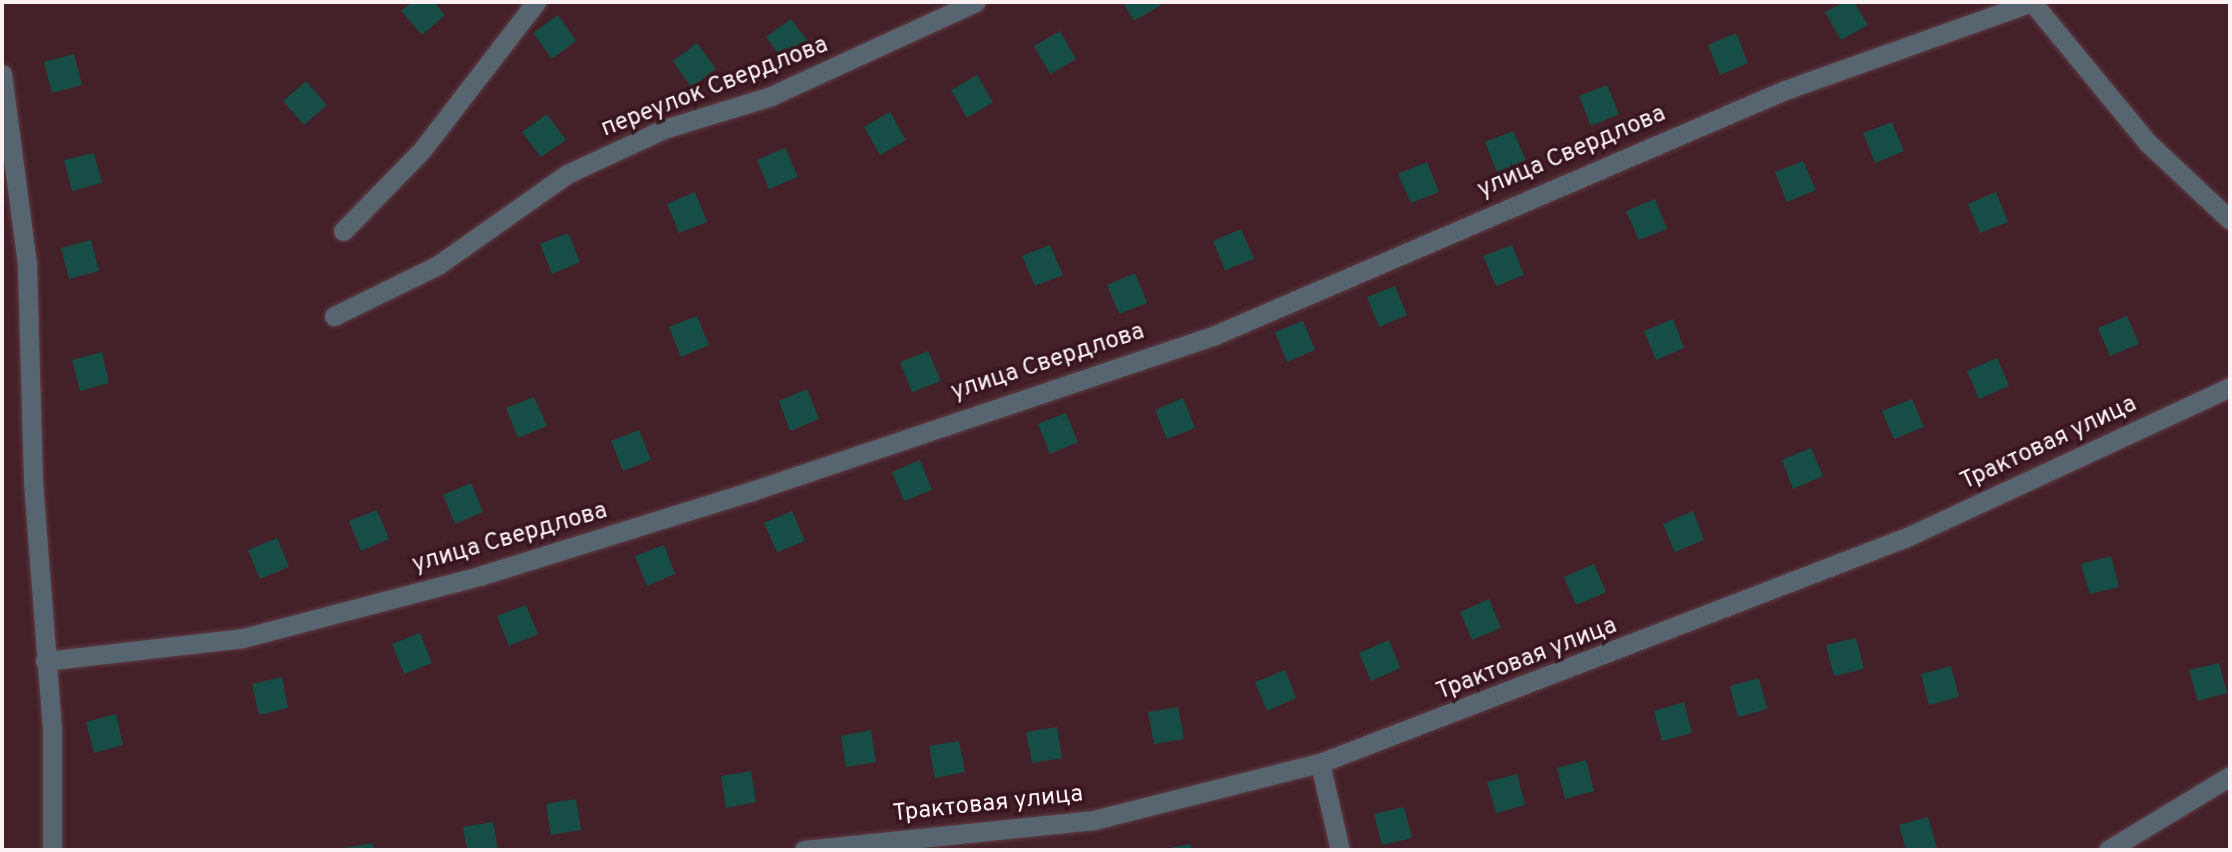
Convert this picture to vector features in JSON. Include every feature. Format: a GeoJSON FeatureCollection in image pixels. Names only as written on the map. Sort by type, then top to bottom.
{"type":"FeatureCollection","features":[{"type":"Feature","properties":{"kind":"street"},"geometry":{"type":"LineString","coordinates":[[344,231],[422,150],[536,2]]}},
{"type":"Feature","properties":{"kind":"street","name":"переулок Свердлова"},"geometry":{"type":"LineString","coordinates":[[334,316],[438,265],[567,174],[664,129],[771,96],[975,2]]}},
{"type":"Feature","properties":{"kind":"street"},"geometry":{"type":"LineString","coordinates":[[2032,2],[2148,143],[2230,220]]}},
{"type":"Feature","properties":{"kind":"street","name":"улица Свердлова"},"geometry":{"type":"LineString","coordinates":[[45,662],[243,638],[479,576],[752,491],[1215,335],[1785,90],[2032,2]]}},
{"type":"Feature","properties":{"kind":"street"},"geometry":{"type":"LineString","coordinates":[[2,74],[27,265],[52,850]]}},
{"type":"Feature","properties":{"kind":"street","name":"Трактовая улица"},"geometry":{"type":"LineString","coordinates":[[804,850],[1094,820],[1320,763],[1907,537],[2230,387]]}},
{"type":"Feature","properties":{"kind":"street"},"geometry":{"type":"LineString","coordinates":[[1320,763],[1340,850]]}},
{"type":"Feature","properties":{"kind":"street"},"geometry":{"type":"LineString","coordinates":[[2108,850],[2230,776]]}},
{"type":"Feature","properties":{"kind":"building"},"geometry":{"type":"Polygon","coordinates":[[[412,2],[434,2],[445,15],[422,35],[401,11],[412,2]]]}},
{"type":"Feature","properties":{"kind":"building"},"geometry":{"type":"Polygon","coordinates":[[[1123,2],[1159,2],[1161,5],[1134,21],[1123,2]]]}},
{"type":"Feature","properties":{"kind":"building"},"geometry":{"type":"Polygon","coordinates":[[[1845,2],[1854,2],[1868,25],[1841,40],[1825,12],[1845,2]]]}},
{"type":"Feature","properties":{"kind":"building"},"geometry":{"type":"Polygon","coordinates":[[[558,15],[576,41],[552,59],[533,33],[558,15]]]}},
{"type":"Feature","properties":{"kind":"building"},"geometry":{"type":"Polygon","coordinates":[[[791,19],[810,44],[785,62],[766,37],[791,19]]]}},
{"type":"Feature","properties":{"kind":"building"},"geometry":{"type":"Polygon","coordinates":[[[1060,31],[1076,59],[1050,74],[1034,46],[1060,31]]]}},
{"type":"Feature","properties":{"kind":"building"},"geometry":{"type":"Polygon","coordinates":[[[1736,33],[1748,63],[1720,75],[1708,45],[1736,33]]]}},
{"type":"Feature","properties":{"kind":"building"},"geometry":{"type":"Polygon","coordinates":[[[697,43],[716,69],[691,87],[673,61],[697,43]]]}},
{"type":"Feature","properties":{"kind":"building"},"geometry":{"type":"Polygon","coordinates":[[[74,54],[82,85],[52,93],[44,62],[74,54]]]}},
{"type":"Feature","properties":{"kind":"building"},"geometry":{"type":"Polygon","coordinates":[[[977,75],[993,102],[967,118],[951,90],[977,75]]]}},
{"type":"Feature","properties":{"kind":"building"},"geometry":{"type":"Polygon","coordinates":[[[306,81],[327,105],[304,125],[283,101],[306,81]]]}},
{"type":"Feature","properties":{"kind":"building"},"geometry":{"type":"Polygon","coordinates":[[[1607,85],[1619,114],[1591,126],[1579,96],[1607,85]]]}},
{"type":"Feature","properties":{"kind":"building"},"geometry":{"type":"Polygon","coordinates":[[[890,112],[906,140],[880,155],[864,127],[890,112]]]}},
{"type":"Feature","properties":{"kind":"building"},"geometry":{"type":"Polygon","coordinates":[[[547,114],[566,140],[541,157],[522,132],[547,114]]]}},
{"type":"Feature","properties":{"kind":"building"},"geometry":{"type":"Polygon","coordinates":[[[1892,122],[1904,151],[1875,163],[1863,133],[1892,122]]]}},
{"type":"Feature","properties":{"kind":"building"},"geometry":{"type":"Polygon","coordinates":[[[1513,131],[1526,160],[1497,172],[1485,142],[1513,131]]]}},
{"type":"Feature","properties":{"kind":"building"},"geometry":{"type":"Polygon","coordinates":[[[785,148],[798,177],[769,189],[757,160],[785,148]]]}},
{"type":"Feature","properties":{"kind":"building"},"geometry":{"type":"Polygon","coordinates":[[[94,153],[102,183],[72,191],[64,160],[94,153]]]}},
{"type":"Feature","properties":{"kind":"building"},"geometry":{"type":"Polygon","coordinates":[[[1803,161],[1816,190],[1787,202],[1775,172],[1803,161]]]}},
{"type":"Feature","properties":{"kind":"building"},"geometry":{"type":"Polygon","coordinates":[[[1427,162],[1439,192],[1411,203],[1398,174],[1427,162]]]}},
{"type":"Feature","properties":{"kind":"building"},"geometry":{"type":"Polygon","coordinates":[[[695,192],[707,222],[679,233],[667,204],[695,192]]]}},
{"type":"Feature","properties":{"kind":"building"},"geometry":{"type":"Polygon","coordinates":[[[1996,192],[2008,222],[1980,233],[1968,204],[1996,192]]]}},
{"type":"Feature","properties":{"kind":"building"},"geometry":{"type":"Polygon","coordinates":[[[1655,199],[1667,229],[1639,240],[1626,211],[1655,199]]]}},
{"type":"Feature","properties":{"kind":"building"},"geometry":{"type":"Polygon","coordinates":[[[1241,229],[1254,259],[1225,270],[1213,241],[1241,229]]]}},
{"type":"Feature","properties":{"kind":"building"},"geometry":{"type":"Polygon","coordinates":[[[568,233],[580,262],[552,274],[540,244],[568,233]]]}},
{"type":"Feature","properties":{"kind":"building"},"geometry":{"type":"Polygon","coordinates":[[[91,240],[99,271],[69,279],[61,248],[91,240]]]}},
{"type":"Feature","properties":{"kind":"building"},"geometry":{"type":"Polygon","coordinates":[[[1050,245],[1063,275],[1035,286],[1022,256],[1050,245]]]}},
{"type":"Feature","properties":{"kind":"building"},"geometry":{"type":"Polygon","coordinates":[[[1512,245],[1524,275],[1496,286],[1483,256],[1512,245]]]}},
{"type":"Feature","properties":{"kind":"building"},"geometry":{"type":"Polygon","coordinates":[[[1135,273],[1147,303],[1119,314],[1107,285],[1135,273]]]}},
{"type":"Feature","properties":{"kind":"building"},"geometry":{"type":"Polygon","coordinates":[[[1395,286],[1407,315],[1379,327],[1367,297],[1395,286]]]}},
{"type":"Feature","properties":{"kind":"building"},"geometry":{"type":"Polygon","coordinates":[[[697,316],[709,345],[681,357],[669,327],[697,316]]]}},
{"type":"Feature","properties":{"kind":"building"},"geometry":{"type":"Polygon","coordinates":[[[2127,316],[2139,344],[2110,356],[2098,328],[2127,316]]]}},
{"type":"Feature","properties":{"kind":"building"},"geometry":{"type":"Polygon","coordinates":[[[1673,319],[1684,348],[1656,360],[1644,331],[1673,319]]]}},
{"type":"Feature","properties":{"kind":"building"},"geometry":{"type":"Polygon","coordinates":[[[1303,321],[1315,350],[1287,362],[1275,332],[1303,321]]]}},
{"type":"Feature","properties":{"kind":"building"},"geometry":{"type":"Polygon","coordinates":[[[928,351],[941,381],[912,392],[900,362],[928,351]]]}},
{"type":"Feature","properties":{"kind":"building"},"geometry":{"type":"Polygon","coordinates":[[[102,352],[109,383],[80,391],[72,360],[102,352]]]}},
{"type":"Feature","properties":{"kind":"building"},"geometry":{"type":"Polygon","coordinates":[[[1997,358],[2009,386],[1979,399],[1967,371],[1997,358]]]}},
{"type":"Feature","properties":{"kind":"building"},"geometry":{"type":"Polygon","coordinates":[[[807,389],[819,419],[790,431],[779,401],[807,389]]]}},
{"type":"Feature","properties":{"kind":"building"},"geometry":{"type":"Polygon","coordinates":[[[534,397],[547,426],[518,438],[506,408],[534,397]]]}},
{"type":"Feature","properties":{"kind":"building"},"geometry":{"type":"Polygon","coordinates":[[[1183,398],[1195,428],[1167,439],[1155,410],[1183,398]]]}},
{"type":"Feature","properties":{"kind":"building"},"geometry":{"type":"Polygon","coordinates":[[[1912,399],[1924,427],[1894,439],[1882,411],[1912,399]]]}},
{"type":"Feature","properties":{"kind":"building"},"geometry":{"type":"Polygon","coordinates":[[[1066,413],[1078,442],[1050,454],[1038,424],[1066,413]]]}},
{"type":"Feature","properties":{"kind":"building"},"geometry":{"type":"Polygon","coordinates":[[[639,430],[651,460],[623,471],[611,441],[639,430]]]}},
{"type":"Feature","properties":{"kind":"building"},"geometry":{"type":"Polygon","coordinates":[[[1811,448],[1823,476],[1793,489],[1782,460],[1811,448]]]}},
{"type":"Feature","properties":{"kind":"building"},"geometry":{"type":"Polygon","coordinates":[[[920,460],[932,490],[904,501],[892,472],[920,460]]]}},
{"type":"Feature","properties":{"kind":"building"},"geometry":{"type":"Polygon","coordinates":[[[471,483],[483,512],[455,524],[443,495],[471,483]]]}},
{"type":"Feature","properties":{"kind":"building"},"geometry":{"type":"Polygon","coordinates":[[[377,510],[389,539],[361,551],[349,521],[377,510]]]}},
{"type":"Feature","properties":{"kind":"building"},"geometry":{"type":"Polygon","coordinates":[[[792,511],[805,541],[777,552],[764,523],[792,511]]]}},
{"type":"Feature","properties":{"kind":"building"},"geometry":{"type":"Polygon","coordinates":[[[1693,511],[1704,540],[1675,552],[1663,524],[1693,511]]]}},
{"type":"Feature","properties":{"kind":"building"},"geometry":{"type":"Polygon","coordinates":[[[277,538],[289,567],[260,579],[248,550],[277,538]]]}},
{"type":"Feature","properties":{"kind":"building"},"geometry":{"type":"Polygon","coordinates":[[[664,545],[675,574],[647,586],[635,556],[664,545]]]}},
{"type":"Feature","properties":{"kind":"building"},"geometry":{"type":"Polygon","coordinates":[[[2111,556],[2119,587],[2090,594],[2081,564],[2111,556]]]}},
{"type":"Feature","properties":{"kind":"building"},"geometry":{"type":"Polygon","coordinates":[[[1594,564],[1606,592],[1576,605],[1564,577],[1594,564]]]}},
{"type":"Feature","properties":{"kind":"building"},"geometry":{"type":"Polygon","coordinates":[[[1489,599],[1501,628],[1472,640],[1460,612],[1489,599]]]}},
{"type":"Feature","properties":{"kind":"building"},"geometry":{"type":"Polygon","coordinates":[[[526,605],[538,634],[509,646],[497,616],[526,605]]]}},
{"type":"Feature","properties":{"kind":"building"},"geometry":{"type":"Polygon","coordinates":[[[420,633],[432,663],[404,674],[392,644],[420,633]]]}},
{"type":"Feature","properties":{"kind":"building"},"geometry":{"type":"Polygon","coordinates":[[[1856,638],[1864,669],[1834,676],[1826,645],[1856,638]]]}},
{"type":"Feature","properties":{"kind":"building"},"geometry":{"type":"Polygon","coordinates":[[[1389,640],[1400,668],[1371,681],[1359,653],[1389,640]]]}},
{"type":"Feature","properties":{"kind":"building"},"geometry":{"type":"Polygon","coordinates":[[[2219,663],[2227,693],[2198,701],[2189,670],[2219,663]]]}},
{"type":"Feature","properties":{"kind":"building"},"geometry":{"type":"Polygon","coordinates":[[[1951,666],[1959,697],[1929,705],[1921,674],[1951,666]]]}},
{"type":"Feature","properties":{"kind":"building"},"geometry":{"type":"Polygon","coordinates":[[[1285,670],[1296,698],[1267,711],[1255,682],[1285,670]]]}},
{"type":"Feature","properties":{"kind":"building"},"geometry":{"type":"Polygon","coordinates":[[[282,677],[288,708],[259,715],[252,684],[282,677]]]}},
{"type":"Feature","properties":{"kind":"building"},"geometry":{"type":"Polygon","coordinates":[[[1759,678],[1767,709],[1738,717],[1730,686],[1759,678]]]}},
{"type":"Feature","properties":{"kind":"building"},"geometry":{"type":"Polygon","coordinates":[[[1684,702],[1692,733],[1662,741],[1654,711],[1684,702]]]}},
{"type":"Feature","properties":{"kind":"building"},"geometry":{"type":"Polygon","coordinates":[[[1178,707],[1184,739],[1154,744],[1148,712],[1178,707]]]}},
{"type":"Feature","properties":{"kind":"building"},"geometry":{"type":"Polygon","coordinates":[[[116,714],[123,745],[94,753],[86,722],[116,714]]]}},
{"type":"Feature","properties":{"kind":"building"},"geometry":{"type":"Polygon","coordinates":[[[1057,727],[1062,758],[1032,763],[1026,732],[1057,727]]]}},
{"type":"Feature","properties":{"kind":"building"},"geometry":{"type":"Polygon","coordinates":[[[871,730],[876,762],[846,767],[841,736],[871,730]]]}},
{"type":"Feature","properties":{"kind":"building"},"geometry":{"type":"Polygon","coordinates":[[[959,741],[965,772],[935,778],[929,746],[959,741]]]}},
{"type":"Feature","properties":{"kind":"building"},"geometry":{"type":"Polygon","coordinates":[[[1586,760],[1594,791],[1565,799],[1557,768],[1586,760]]]}},
{"type":"Feature","properties":{"kind":"building"},"geometry":{"type":"Polygon","coordinates":[[[751,771],[756,802],[726,808],[721,776],[751,771]]]}},
{"type":"Feature","properties":{"kind":"building"},"geometry":{"type":"Polygon","coordinates":[[[1517,774],[1525,805],[1496,813],[1487,782],[1517,774]]]}},
{"type":"Feature","properties":{"kind":"building"},"geometry":{"type":"Polygon","coordinates":[[[576,799],[581,830],[551,835],[546,804],[576,799]]]}},
{"type":"Feature","properties":{"kind":"building"},"geometry":{"type":"Polygon","coordinates":[[[1404,807],[1412,838],[1382,845],[1374,814],[1404,807]]]}},
{"type":"Feature","properties":{"kind":"building"},"geometry":{"type":"Polygon","coordinates":[[[1928,817],[1937,848],[1906,850],[1899,825],[1928,817]]]}},
{"type":"Feature","properties":{"kind":"building"},"geometry":{"type":"Polygon","coordinates":[[[493,822],[498,850],[467,850],[463,827],[493,822]]]}},
{"type":"Feature","properties":{"kind":"building"},"geometry":{"type":"Polygon","coordinates":[[[373,843],[374,850],[338,849],[373,843]]]}},
{"type":"Feature","properties":{"kind":"building"},"geometry":{"type":"Polygon","coordinates":[[[1191,844],[1192,850],[1164,850],[1164,849],[1191,844]]]}}]}
